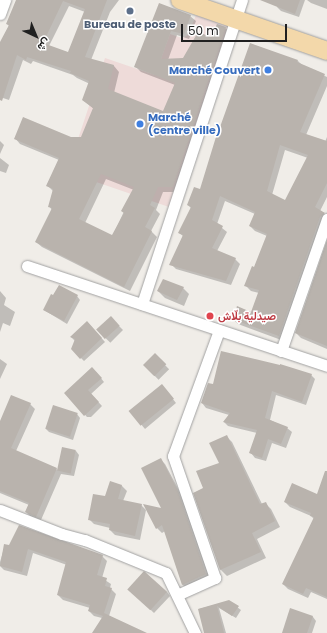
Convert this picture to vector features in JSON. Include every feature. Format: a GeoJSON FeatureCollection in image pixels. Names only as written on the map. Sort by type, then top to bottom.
{"type":"FeatureCollection","features":[{"type":"Feature","properties":{"kind":"main road"},"geometry":{"type":"LineString","coordinates":[[180,0],[236,18],[327,51]]}},
{"type":"Feature","properties":{"kind":"street"},"geometry":{"type":"LineString","coordinates":[[0,14],[5,0]]}},
{"type":"Feature","properties":{"kind":"street"},"geometry":{"type":"LineString","coordinates":[[142,304],[242,0]]}},
{"type":"Feature","properties":{"kind":"street"},"geometry":{"type":"LineString","coordinates":[[281,351],[327,219]]}},
{"type":"Feature","properties":{"kind":"street"},"geometry":{"type":"LineString","coordinates":[[27,266],[327,366]]}},
{"type":"Feature","properties":{"kind":"street"},"geometry":{"type":"LineString","coordinates":[[177,595],[215,578],[173,456],[219,330]]}},
{"type":"Feature","properties":{"kind":"street"},"geometry":{"type":"LineString","coordinates":[[0,510],[62,534],[85,540],[166,573],[195,633]]}},
{"type":"Feature","properties":{"kind":"shaded area","name":"Marché (centre ville)"},"geometry":{"type":"Polygon","coordinates":[[[196,15],[230,27],[169,207],[67,172],[105,58],[155,75],[170,34],[182,38],[188,35],[196,15]]]}},
{"type":"Feature","properties":{"kind":"building"},"geometry":{"type":"Polygon","coordinates":[[[16,0],[107,0],[85,57],[114,65],[108,89],[163,111],[175,83],[134,67],[159,3],[191,15],[184,34],[171,31],[161,59],[183,58],[198,32],[211,37],[217,24],[226,27],[173,187],[158,187],[150,205],[155,208],[145,227],[152,231],[124,287],[35,242],[52,208],[48,207],[53,189],[46,186],[59,158],[14,139],[23,117],[71,137],[81,137],[93,108],[82,100],[89,81],[70,73],[71,71],[27,57],[26,60],[17,55],[2,101],[0,100],[0,42],[9,25],[6,24],[16,0]],[[63,1],[43,43],[68,52],[85,9],[63,1]],[[101,174],[79,219],[112,235],[124,213],[121,211],[134,187],[101,174]]]}},
{"type":"Feature","properties":{"kind":"building"},"geometry":{"type":"Polygon","coordinates":[[[260,0],[300,0],[295,14],[260,0]]]}},
{"type":"Feature","properties":{"kind":"building"},"geometry":{"type":"Polygon","coordinates":[[[250,43],[298,60],[297,62],[325,74],[300,132],[327,141],[327,183],[315,207],[325,213],[320,217],[279,336],[232,319],[237,306],[251,312],[259,290],[244,286],[252,266],[254,267],[267,234],[249,226],[255,212],[220,196],[212,220],[223,226],[212,248],[236,258],[226,281],[169,265],[183,235],[178,233],[191,207],[187,205],[194,187],[200,189],[250,43]],[[280,145],[267,191],[285,200],[308,155],[280,145]]]}},
{"type":"Feature","properties":{"kind":"building"},"geometry":{"type":"Polygon","coordinates":[[[327,240],[327,346],[295,333],[327,240]]]}},
{"type":"Feature","properties":{"kind":"building"},"geometry":{"type":"Polygon","coordinates":[[[163,279],[184,287],[177,300],[157,291],[163,279]]]}},
{"type":"Feature","properties":{"kind":"building"},"geometry":{"type":"Polygon","coordinates":[[[59,285],[78,295],[64,321],[43,310],[51,294],[53,295],[59,285]]]}},
{"type":"Feature","properties":{"kind":"building"},"geometry":{"type":"Polygon","coordinates":[[[111,316],[120,326],[105,339],[96,329],[111,316]]]}},
{"type":"Feature","properties":{"kind":"building"},"geometry":{"type":"Polygon","coordinates":[[[87,321],[102,338],[80,359],[71,349],[75,339],[70,337],[87,321]]]}},
{"type":"Feature","properties":{"kind":"building"},"geometry":{"type":"Polygon","coordinates":[[[221,351],[280,364],[312,374],[302,402],[272,391],[265,418],[288,427],[281,444],[268,439],[262,458],[249,453],[257,430],[223,422],[230,413],[201,403],[208,383],[213,384],[221,351]]]}},
{"type":"Feature","properties":{"kind":"building"},"geometry":{"type":"Polygon","coordinates":[[[155,353],[166,364],[154,376],[143,365],[155,353]]]}},
{"type":"Feature","properties":{"kind":"building"},"geometry":{"type":"Polygon","coordinates":[[[92,367],[102,378],[88,390],[99,402],[84,416],[64,393],[92,367]]]}},
{"type":"Feature","properties":{"kind":"building"},"geometry":{"type":"Polygon","coordinates":[[[162,384],[174,399],[141,426],[129,411],[162,384]]]}},
{"type":"Feature","properties":{"kind":"building"},"geometry":{"type":"Polygon","coordinates":[[[11,395],[31,403],[11,448],[57,468],[36,517],[25,512],[29,503],[0,491],[0,421],[11,395]]]}},
{"type":"Feature","properties":{"kind":"building"},"geometry":{"type":"Polygon","coordinates":[[[53,405],[78,413],[70,437],[45,429],[53,405]]]}},
{"type":"Feature","properties":{"kind":"building"},"geometry":{"type":"Polygon","coordinates":[[[227,435],[260,504],[266,502],[275,521],[252,533],[261,552],[220,570],[193,493],[203,488],[196,471],[219,463],[209,443],[227,435]]]}},
{"type":"Feature","properties":{"kind":"building"},"geometry":{"type":"Polygon","coordinates":[[[62,447],[76,450],[71,473],[57,470],[62,447]]]}},
{"type":"Feature","properties":{"kind":"building"},"geometry":{"type":"Polygon","coordinates":[[[161,458],[178,491],[206,574],[182,585],[162,525],[156,529],[143,504],[161,508],[141,468],[161,458]]]}},
{"type":"Feature","properties":{"kind":"building"},"geometry":{"type":"Polygon","coordinates":[[[325,471],[327,471],[327,597],[306,588],[303,594],[282,584],[314,517],[310,516],[311,513],[284,502],[292,483],[317,494],[325,471]]]}},
{"type":"Feature","properties":{"kind":"building"},"geometry":{"type":"Polygon","coordinates":[[[110,481],[122,485],[118,499],[142,504],[135,536],[109,530],[110,524],[88,520],[93,494],[105,496],[110,481]]]}},
{"type":"Feature","properties":{"kind":"building"},"geometry":{"type":"Polygon","coordinates":[[[19,525],[103,555],[97,575],[107,578],[105,586],[112,588],[104,613],[147,633],[92,633],[103,616],[88,611],[90,605],[57,595],[66,562],[28,549],[22,572],[0,566],[4,544],[9,545],[19,525]]]}},
{"type":"Feature","properties":{"kind":"building"},"geometry":{"type":"Polygon","coordinates":[[[144,571],[167,592],[150,610],[127,590],[144,571]]]}},
{"type":"Feature","properties":{"kind":"building"},"geometry":{"type":"Polygon","coordinates":[[[229,600],[239,606],[232,616],[217,606],[224,633],[204,633],[198,609],[229,600]]]}},
{"type":"Feature","properties":{"kind":"building"},"geometry":{"type":"Polygon","coordinates":[[[290,608],[313,616],[307,633],[282,633],[290,608]]]}},
{"type":"Feature","properties":{"kind":"place","name":"Bureau de poste"},"geometry":{"type":"Point","coordinates":[130,11]}},
{"type":"Feature","properties":{"kind":"place","name":"Marché Couvert"},"geometry":{"type":"Point","coordinates":[268,70]}},
{"type":"Feature","properties":{"kind":"place","name":"Marché (centre ville)"},"geometry":{"type":"Point","coordinates":[140,124]}},
{"type":"Feature","properties":{"kind":"place","name":"صيدلية بلّاش"},"geometry":{"type":"Point","coordinates":[210,316]}}]}
